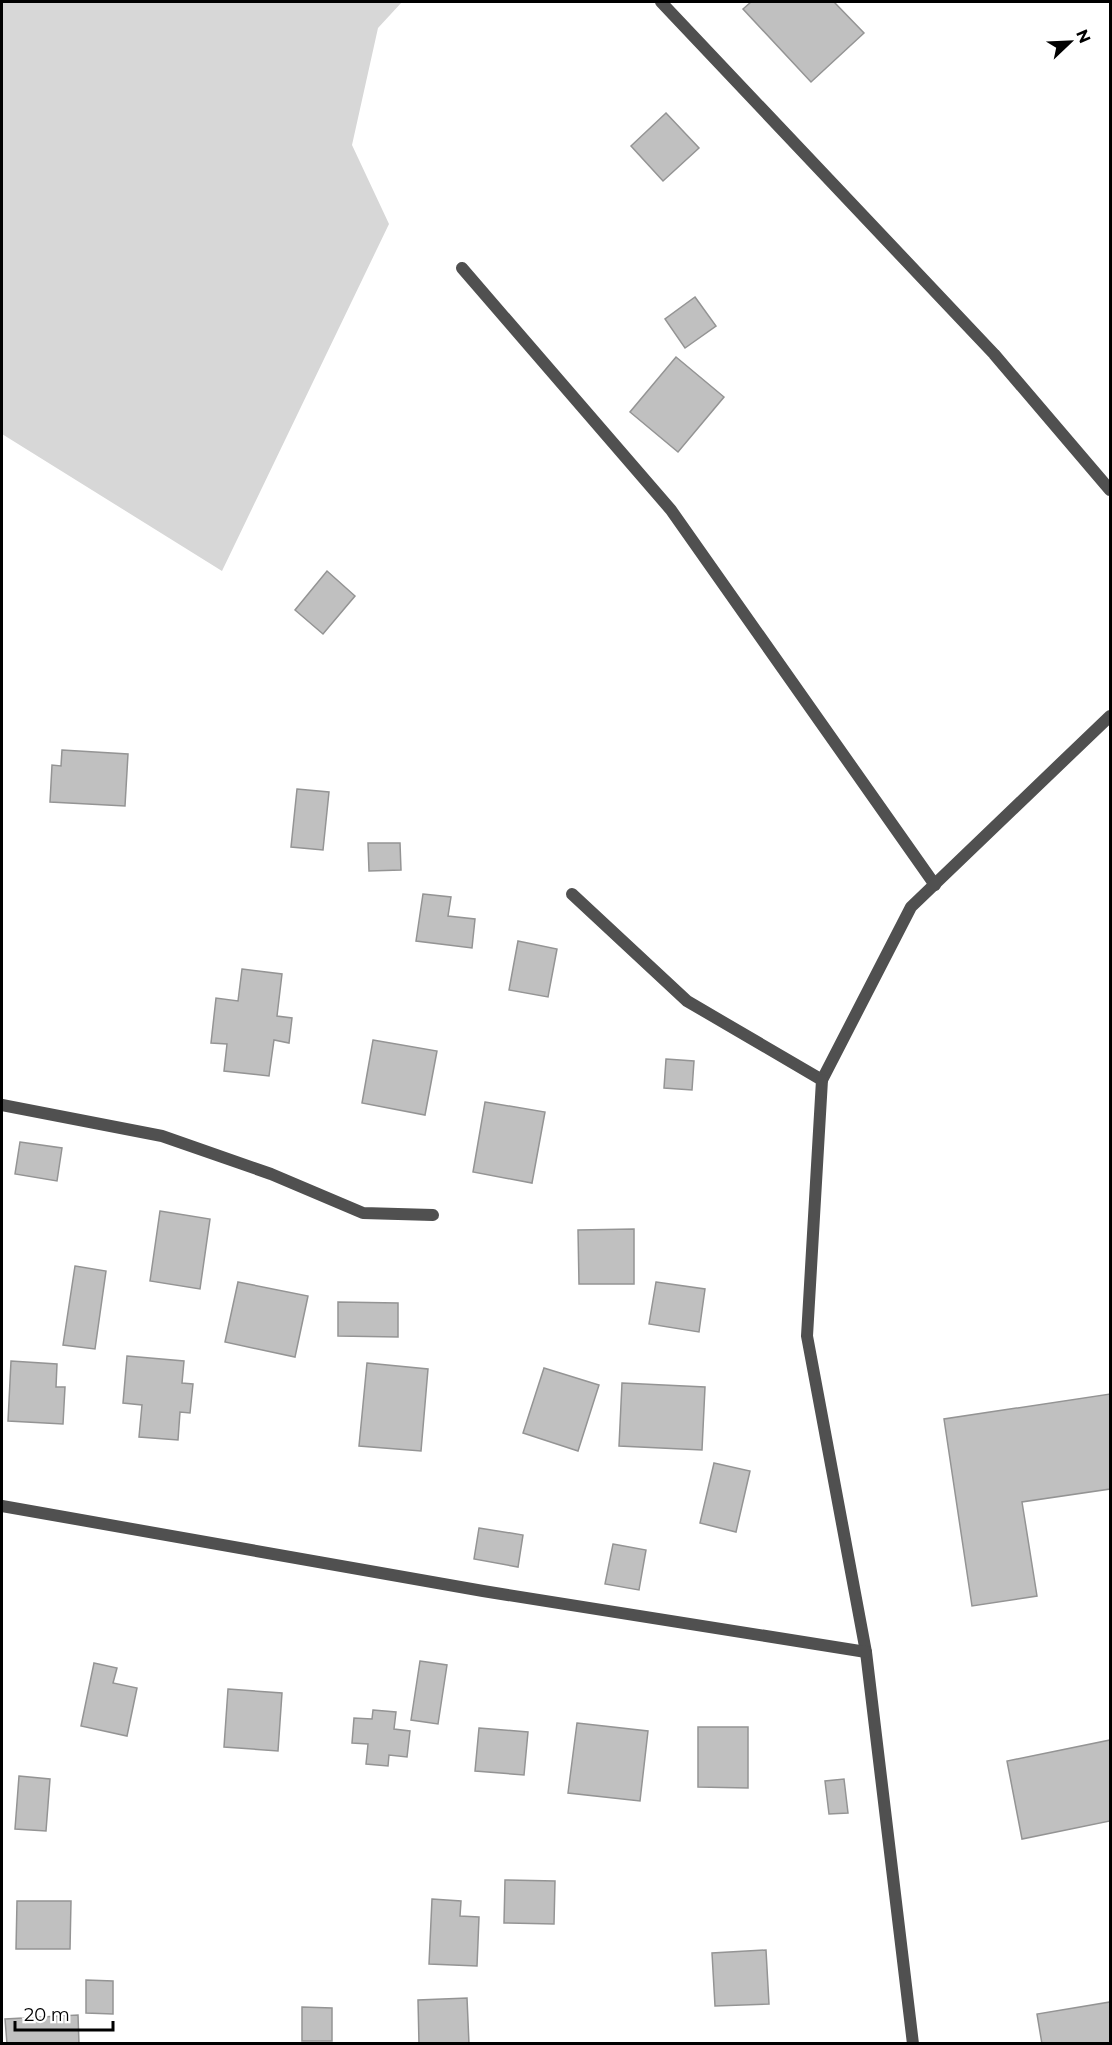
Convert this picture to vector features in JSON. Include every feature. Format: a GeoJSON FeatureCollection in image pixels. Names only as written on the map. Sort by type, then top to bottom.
{"type":"FeatureCollection","features":[{"type":"Feature","properties":{"kind":"street"},"geometry":{"type":"LineString","coordinates":[[661,2],[994,354],[1110,490]]}},
{"type":"Feature","properties":{"kind":"street"},"geometry":{"type":"LineString","coordinates":[[462,268],[671,510],[935,885]]}},
{"type":"Feature","properties":{"kind":"street"},"geometry":{"type":"LineString","coordinates":[[913,2043],[866,1652],[807,1336],[822,1080],[911,907],[1110,716]]}},
{"type":"Feature","properties":{"kind":"street"},"geometry":{"type":"LineString","coordinates":[[572,894],[687,1001],[822,1080]]}},
{"type":"Feature","properties":{"kind":"street"},"geometry":{"type":"LineString","coordinates":[[2,1106],[162,1136],[271,1174],[363,1213],[432,1215]]}},
{"type":"Feature","properties":{"kind":"street"},"geometry":{"type":"LineString","coordinates":[[2,1506],[483,1591],[866,1652]]}},
{"type":"Feature","properties":{"kind":"shaded area"},"geometry":{"type":"Polygon","coordinates":[[[2,2],[402,2],[378,28],[352,145],[389,224],[222,571],[2,434],[2,2]]]}},
{"type":"Feature","properties":{"kind":"building"},"geometry":{"type":"Polygon","coordinates":[[[751,2],[834,2],[864,33],[811,82],[743,9],[751,2]]]}},
{"type":"Feature","properties":{"kind":"building"},"geometry":{"type":"Polygon","coordinates":[[[666,113],[699,148],[663,181],[631,146],[666,113]]]}},
{"type":"Feature","properties":{"kind":"building"},"geometry":{"type":"Polygon","coordinates":[[[695,297],[716,326],[685,348],[665,319],[695,297]]]}},
{"type":"Feature","properties":{"kind":"building"},"geometry":{"type":"Polygon","coordinates":[[[676,357],[724,397],[678,452],[630,412],[676,357]]]}},
{"type":"Feature","properties":{"kind":"building"},"geometry":{"type":"Polygon","coordinates":[[[327,571],[355,596],[323,634],[295,610],[327,571]]]}},
{"type":"Feature","properties":{"kind":"building"},"geometry":{"type":"Polygon","coordinates":[[[62,750],[128,754],[125,806],[50,802],[52,765],[61,766],[62,750]]]}},
{"type":"Feature","properties":{"kind":"building"},"geometry":{"type":"Polygon","coordinates":[[[297,789],[329,792],[323,850],[291,847],[297,789]]]}},
{"type":"Feature","properties":{"kind":"building"},"geometry":{"type":"Polygon","coordinates":[[[368,843],[400,843],[401,870],[369,871],[368,843]]]}},
{"type":"Feature","properties":{"kind":"building"},"geometry":{"type":"Polygon","coordinates":[[[423,894],[451,897],[448,916],[475,919],[472,948],[416,941],[423,894]]]}},
{"type":"Feature","properties":{"kind":"building"},"geometry":{"type":"Polygon","coordinates":[[[518,941],[557,949],[548,997],[509,990],[518,941]]]}},
{"type":"Feature","properties":{"kind":"building"},"geometry":{"type":"Polygon","coordinates":[[[242,969],[282,974],[277,1016],[292,1018],[289,1043],[274,1040],[269,1076],[224,1071],[227,1044],[211,1043],[216,998],[238,1001],[242,969]]]}},
{"type":"Feature","properties":{"kind":"building"},"geometry":{"type":"Polygon","coordinates":[[[373,1040],[437,1051],[425,1115],[362,1103],[373,1040]]]}},
{"type":"Feature","properties":{"kind":"building"},"geometry":{"type":"Polygon","coordinates":[[[666,1059],[694,1061],[692,1090],[664,1088],[666,1059]]]}},
{"type":"Feature","properties":{"kind":"building"},"geometry":{"type":"Polygon","coordinates":[[[485,1102],[545,1112],[532,1183],[473,1172],[485,1102]]]}},
{"type":"Feature","properties":{"kind":"building"},"geometry":{"type":"Polygon","coordinates":[[[20,1142],[62,1148],[57,1181],[15,1174],[20,1142]]]}},
{"type":"Feature","properties":{"kind":"building"},"geometry":{"type":"Polygon","coordinates":[[[160,1211],[210,1219],[200,1289],[150,1281],[160,1211]]]}},
{"type":"Feature","properties":{"kind":"building"},"geometry":{"type":"Polygon","coordinates":[[[634,1229],[634,1284],[579,1284],[578,1230],[634,1229]]]}},
{"type":"Feature","properties":{"kind":"building"},"geometry":{"type":"Polygon","coordinates":[[[75,1266],[106,1271],[95,1349],[63,1345],[75,1266]]]}},
{"type":"Feature","properties":{"kind":"building"},"geometry":{"type":"Polygon","coordinates":[[[238,1282],[308,1296],[295,1357],[225,1342],[238,1282]]]}},
{"type":"Feature","properties":{"kind":"building"},"geometry":{"type":"Polygon","coordinates":[[[656,1282],[705,1289],[699,1332],[649,1324],[656,1282]]]}},
{"type":"Feature","properties":{"kind":"building"},"geometry":{"type":"Polygon","coordinates":[[[338,1302],[398,1303],[398,1337],[338,1336],[338,1302]]]}},
{"type":"Feature","properties":{"kind":"building"},"geometry":{"type":"Polygon","coordinates":[[[127,1356],[184,1361],[182,1383],[193,1384],[190,1413],[180,1412],[178,1440],[139,1437],[142,1405],[123,1403],[127,1356]]]}},
{"type":"Feature","properties":{"kind":"building"},"geometry":{"type":"Polygon","coordinates":[[[11,1361],[57,1364],[56,1387],[65,1387],[63,1424],[8,1421],[11,1361]]]}},
{"type":"Feature","properties":{"kind":"building"},"geometry":{"type":"Polygon","coordinates":[[[367,1363],[428,1369],[421,1451],[359,1446],[367,1363]]]}},
{"type":"Feature","properties":{"kind":"building"},"geometry":{"type":"Polygon","coordinates":[[[544,1368],[599,1385],[578,1451],[523,1433],[544,1368]]]}},
{"type":"Feature","properties":{"kind":"building"},"geometry":{"type":"Polygon","coordinates":[[[622,1383],[705,1387],[702,1450],[619,1446],[622,1383]]]}},
{"type":"Feature","properties":{"kind":"building"},"geometry":{"type":"Polygon","coordinates":[[[1110,1394],[1110,1489],[1022,1502],[1037,1596],[972,1606],[944,1419],[1110,1394]]]}},
{"type":"Feature","properties":{"kind":"building"},"geometry":{"type":"Polygon","coordinates":[[[714,1463],[750,1471],[736,1532],[700,1523],[714,1463]]]}},
{"type":"Feature","properties":{"kind":"building"},"geometry":{"type":"Polygon","coordinates":[[[479,1528],[523,1535],[518,1567],[474,1559],[479,1528]]]}},
{"type":"Feature","properties":{"kind":"building"},"geometry":{"type":"Polygon","coordinates":[[[613,1544],[646,1550],[639,1590],[605,1584],[613,1544]]]}},
{"type":"Feature","properties":{"kind":"building"},"geometry":{"type":"Polygon","coordinates":[[[420,1661],[447,1665],[438,1724],[411,1720],[420,1661]]]}},
{"type":"Feature","properties":{"kind":"building"},"geometry":{"type":"Polygon","coordinates":[[[94,1663],[117,1668],[113,1683],[137,1688],[127,1736],[81,1726],[94,1663]]]}},
{"type":"Feature","properties":{"kind":"building"},"geometry":{"type":"Polygon","coordinates":[[[228,1689],[282,1693],[278,1751],[224,1747],[228,1689]]]}},
{"type":"Feature","properties":{"kind":"building"},"geometry":{"type":"Polygon","coordinates":[[[373,1710],[396,1712],[394,1729],[410,1731],[407,1757],[389,1755],[388,1766],[366,1764],[368,1744],[352,1743],[354,1718],[372,1719],[373,1710]]]}},
{"type":"Feature","properties":{"kind":"building"},"geometry":{"type":"Polygon","coordinates":[[[577,1723],[648,1731],[640,1801],[568,1793],[577,1723]]]}},
{"type":"Feature","properties":{"kind":"building"},"geometry":{"type":"Polygon","coordinates":[[[698,1727],[748,1727],[748,1788],[698,1787],[698,1727]]]}},
{"type":"Feature","properties":{"kind":"building"},"geometry":{"type":"Polygon","coordinates":[[[479,1728],[528,1732],[524,1775],[475,1771],[479,1728]]]}},
{"type":"Feature","properties":{"kind":"building"},"geometry":{"type":"Polygon","coordinates":[[[1110,1740],[1110,1821],[1022,1839],[1007,1761],[1110,1740]]]}},
{"type":"Feature","properties":{"kind":"building"},"geometry":{"type":"Polygon","coordinates":[[[19,1776],[50,1779],[46,1831],[15,1829],[19,1776]]]}},
{"type":"Feature","properties":{"kind":"building"},"geometry":{"type":"Polygon","coordinates":[[[844,1779],[848,1813],[829,1814],[825,1781],[844,1779]]]}},
{"type":"Feature","properties":{"kind":"building"},"geometry":{"type":"Polygon","coordinates":[[[505,1880],[555,1881],[554,1924],[504,1923],[505,1880]]]}},
{"type":"Feature","properties":{"kind":"building"},"geometry":{"type":"Polygon","coordinates":[[[432,1899],[461,1901],[460,1916],[479,1917],[477,1966],[429,1964],[432,1899]]]}},
{"type":"Feature","properties":{"kind":"building"},"geometry":{"type":"Polygon","coordinates":[[[17,1901],[71,1901],[70,1949],[16,1949],[17,1901]]]}},
{"type":"Feature","properties":{"kind":"building"},"geometry":{"type":"Polygon","coordinates":[[[766,1950],[769,2004],[715,2006],[712,1953],[766,1950]]]}},
{"type":"Feature","properties":{"kind":"building"},"geometry":{"type":"Polygon","coordinates":[[[86,1980],[113,1981],[113,2014],[86,2013],[86,1980]]]}},
{"type":"Feature","properties":{"kind":"building"},"geometry":{"type":"Polygon","coordinates":[[[467,1998],[469,2044],[419,2044],[418,2000],[467,1998]]]}},
{"type":"Feature","properties":{"kind":"building"},"geometry":{"type":"Polygon","coordinates":[[[1110,2002],[1110,2044],[1042,2044],[1037,2014],[1110,2002]]]}},
{"type":"Feature","properties":{"kind":"building"},"geometry":{"type":"Polygon","coordinates":[[[302,2007],[332,2008],[332,2041],[302,2041],[302,2007]]]}},
{"type":"Feature","properties":{"kind":"building"},"geometry":{"type":"Polygon","coordinates":[[[78,2015],[79,2044],[7,2044],[5,2019],[78,2015]]]}}]}
